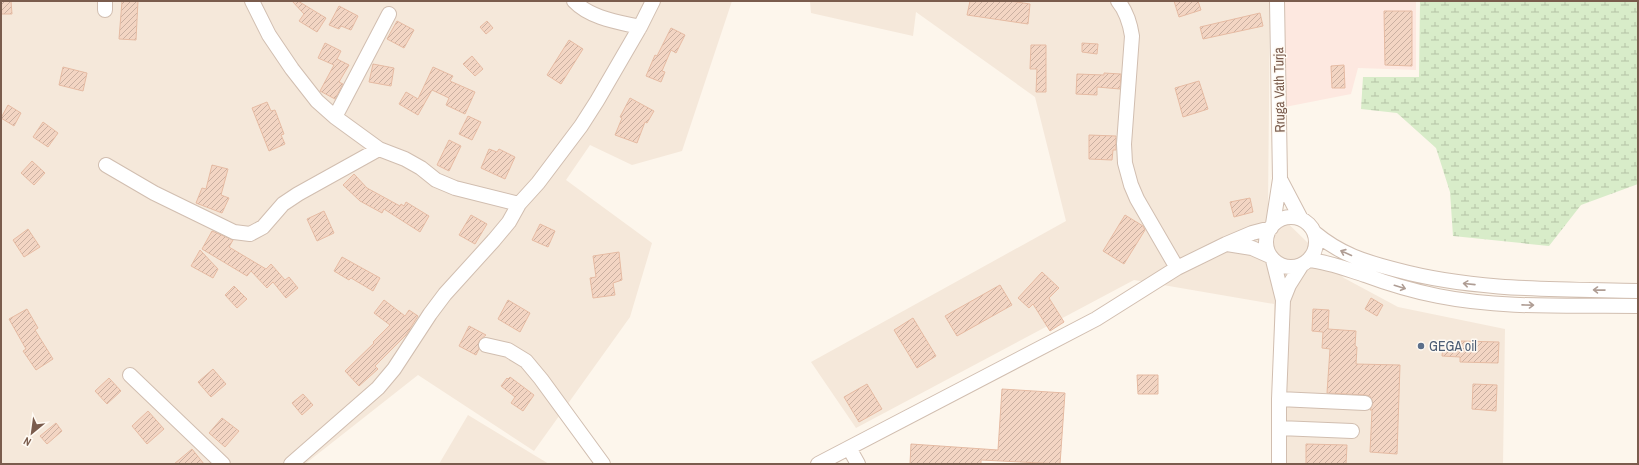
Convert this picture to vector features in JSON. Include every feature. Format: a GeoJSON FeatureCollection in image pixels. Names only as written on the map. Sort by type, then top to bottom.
{"type":"FeatureCollection","features":[{"type":"Feature","properties":{"kind":"street"},"geometry":{"type":"LineString","coordinates":[[252,1],[269,34],[292,69],[318,101],[335,118],[379,149],[405,159],[421,168],[436,180],[455,188],[520,204]]}},
{"type":"Feature","properties":{"kind":"street"},"geometry":{"type":"LineString","coordinates":[[574,1],[579,7],[595,14],[640,27]]}},
{"type":"Feature","properties":{"kind":"street"},"geometry":{"type":"LineString","coordinates":[[291,464],[378,388],[394,370],[445,294],[509,222],[520,204],[538,183],[581,126],[640,27],[653,1]]}},
{"type":"Feature","properties":{"kind":"street"},"geometry":{"type":"LineString","coordinates":[[1118,1],[1127,14],[1132,36],[1124,144],[1128,174],[1137,199],[1177,268]]}},
{"type":"Feature","properties":{"kind":"street","name":"Rruga Vath Turja"},"geometry":{"type":"LineString","coordinates":[[1277,1],[1280,179],[1272,226],[1268,233],[1266,242],[1268,252],[1272,258],[1283,300],[1278,464]]}},
{"type":"Feature","properties":{"kind":"street"},"geometry":{"type":"LineString","coordinates":[[335,118],[389,14]]}},
{"type":"Feature","properties":{"kind":"street"},"geometry":{"type":"LineString","coordinates":[[106,165],[154,193],[234,232],[250,234],[263,227],[284,204],[298,194],[379,149]]}},
{"type":"Feature","properties":{"kind":"street","name":"Rruga Vath Turja"},"geometry":{"type":"LineString","coordinates":[[1280,179],[1301,219],[1309,224],[1315,233],[1317,242],[1315,252],[1289,285],[1283,300]]}},
{"type":"Feature","properties":{"kind":"street"},"geometry":{"type":"LineString","coordinates":[[818,464],[1096,319],[1177,268],[1226,244],[1272,226],[1281,219],[1291,217],[1301,219]]}},
{"type":"Feature","properties":{"kind":"street"},"geometry":{"type":"LineString","coordinates":[[1315,233],[1330,245],[1347,254],[1381,266],[1426,278],[1518,288],[1638,291]]}},
{"type":"Feature","properties":{"kind":"street"},"geometry":{"type":"LineString","coordinates":[[1226,244],[1252,248],[1272,258],[1282,266],[1291,268],[1305,263],[1322,261],[1403,288],[1461,300],[1497,304],[1638,306]]}},
{"type":"Feature","properties":{"kind":"street"},"geometry":{"type":"LineString","coordinates":[[486,345],[508,350],[526,361],[541,379],[603,464]]}},
{"type":"Feature","properties":{"kind":"street"},"geometry":{"type":"LineString","coordinates":[[130,376],[223,464]]}},
{"type":"Feature","properties":{"kind":"street"},"geometry":{"type":"LineString","coordinates":[[1279,399],[1365,403]]}},
{"type":"Feature","properties":{"kind":"street"},"geometry":{"type":"LineString","coordinates":[[1279,428],[1352,431]]}},
{"type":"Feature","properties":{"kind":"street"},"geometry":{"type":"LineString","coordinates":[[849,448],[858,464]]}},
{"type":"Feature","properties":{"kind":"shaded area"},"geometry":{"type":"Polygon","coordinates":[[[1,1],[732,1],[682,151],[632,165],[590,145],[566,180],[652,243],[630,317],[534,451],[418,375],[305,464],[1,464],[1,1]]]}},
{"type":"Feature","properties":{"kind":"shaded area"},"geometry":{"type":"Polygon","coordinates":[[[810,1],[1270,1],[1268,204],[1344,278],[1398,307],[1505,329],[1503,464],[1273,464],[1274,304],[1134,280],[856,428],[811,362],[1066,221],[1035,97],[916,12],[913,36],[811,13],[810,1]]]}},
{"type":"Feature","properties":{"kind":"shaded area"},"geometry":{"type":"Polygon","coordinates":[[[1280,1],[1416,2],[1416,70],[1358,68],[1351,94],[1285,107],[1280,1]]]}},
{"type":"Feature","properties":{"kind":"shaded area"},"geometry":{"type":"Polygon","coordinates":[[[468,415],[549,464],[439,464],[468,415]]]}},
{"type":"Feature","properties":{"kind":"green space"},"geometry":{"type":"Polygon","coordinates":[[[1420,1],[1638,1],[1638,184],[1581,205],[1549,246],[1453,236],[1450,192],[1436,148],[1397,113],[1361,109],[1363,77],[1419,77],[1420,1]]]}},
{"type":"Feature","properties":{"kind":"building"},"geometry":{"type":"Polygon","coordinates":[[[1,1],[11,1],[12,14],[1,14],[1,1]]]}},
{"type":"Feature","properties":{"kind":"building"},"geometry":{"type":"Polygon","coordinates":[[[122,1],[138,1],[136,40],[119,39],[122,1]]]}},
{"type":"Feature","properties":{"kind":"building"},"geometry":{"type":"Polygon","coordinates":[[[292,1],[298,1],[326,18],[317,32],[299,21],[304,14],[292,1]]]}},
{"type":"Feature","properties":{"kind":"building"},"geometry":{"type":"Polygon","coordinates":[[[970,1],[1010,1],[1030,4],[1028,24],[967,15],[970,1]]]}},
{"type":"Feature","properties":{"kind":"building"},"geometry":{"type":"Polygon","coordinates":[[[1174,1],[1198,1],[1201,10],[1179,17],[1174,1]]]}},
{"type":"Feature","properties":{"kind":"building"},"geometry":{"type":"Polygon","coordinates":[[[339,6],[358,16],[351,30],[341,26],[339,29],[329,25],[339,6]]]}},
{"type":"Feature","properties":{"kind":"building"},"geometry":{"type":"Polygon","coordinates":[[[1384,11],[1412,11],[1412,66],[1385,65],[1384,11]]]}},
{"type":"Feature","properties":{"kind":"building"},"geometry":{"type":"Polygon","coordinates":[[[1260,13],[1263,26],[1203,39],[1200,27],[1260,13]]]}},
{"type":"Feature","properties":{"kind":"building"},"geometry":{"type":"Polygon","coordinates":[[[397,21],[414,30],[404,48],[387,39],[397,21]]]}},
{"type":"Feature","properties":{"kind":"building"},"geometry":{"type":"Polygon","coordinates":[[[487,21],[493,28],[486,34],[480,27],[487,21]]]}},
{"type":"Feature","properties":{"kind":"building"},"geometry":{"type":"Polygon","coordinates":[[[671,28],[685,35],[676,53],[671,50],[662,71],[665,72],[661,82],[646,76],[655,55],[657,56],[671,28]]]}},
{"type":"Feature","properties":{"kind":"building"},"geometry":{"type":"Polygon","coordinates":[[[569,40],[583,49],[561,84],[547,75],[569,40]]]}},
{"type":"Feature","properties":{"kind":"building"},"geometry":{"type":"Polygon","coordinates":[[[325,43],[341,51],[337,59],[349,65],[339,82],[343,84],[335,99],[320,91],[334,65],[318,58],[325,43]]]}},
{"type":"Feature","properties":{"kind":"building"},"geometry":{"type":"Polygon","coordinates":[[[1082,43],[1098,44],[1097,54],[1082,52],[1082,43]]]}},
{"type":"Feature","properties":{"kind":"building"},"geometry":{"type":"Polygon","coordinates":[[[1031,45],[1046,45],[1046,92],[1036,92],[1037,69],[1030,69],[1031,45]]]}},
{"type":"Feature","properties":{"kind":"building"},"geometry":{"type":"Polygon","coordinates":[[[472,56],[483,69],[475,76],[463,64],[472,56]]]}},
{"type":"Feature","properties":{"kind":"building"},"geometry":{"type":"Polygon","coordinates":[[[373,64],[394,68],[391,86],[369,82],[373,64]]]}},
{"type":"Feature","properties":{"kind":"building"},"geometry":{"type":"Polygon","coordinates":[[[1344,65],[1345,88],[1332,88],[1331,66],[1344,65]]]}},
{"type":"Feature","properties":{"kind":"building"},"geometry":{"type":"Polygon","coordinates":[[[63,67],[87,73],[83,91],[59,85],[63,67]]]}},
{"type":"Feature","properties":{"kind":"building"},"geometry":{"type":"Polygon","coordinates":[[[433,67],[453,76],[450,81],[475,92],[465,114],[446,105],[449,98],[432,90],[418,115],[399,104],[406,92],[418,99],[433,67]]]}},
{"type":"Feature","properties":{"kind":"building"},"geometry":{"type":"Polygon","coordinates":[[[1104,73],[1121,74],[1120,89],[1097,87],[1097,95],[1076,94],[1077,74],[1104,75],[1104,73]]]}},
{"type":"Feature","properties":{"kind":"building"},"geometry":{"type":"Polygon","coordinates":[[[1199,81],[1208,109],[1183,117],[1175,88],[1199,81]]]}},
{"type":"Feature","properties":{"kind":"building"},"geometry":{"type":"Polygon","coordinates":[[[630,98],[654,111],[647,123],[645,122],[637,143],[615,135],[622,118],[620,117],[630,98]]]}},
{"type":"Feature","properties":{"kind":"building"},"geometry":{"type":"Polygon","coordinates":[[[267,102],[271,111],[275,110],[284,134],[281,135],[285,144],[269,151],[252,108],[267,102]]]}},
{"type":"Feature","properties":{"kind":"building"},"geometry":{"type":"Polygon","coordinates":[[[8,105],[21,113],[14,126],[1,118],[8,105]]]}},
{"type":"Feature","properties":{"kind":"building"},"geometry":{"type":"Polygon","coordinates":[[[468,116],[481,122],[472,140],[459,134],[468,116]]]}},
{"type":"Feature","properties":{"kind":"building"},"geometry":{"type":"Polygon","coordinates":[[[43,122],[58,133],[48,147],[33,137],[43,122]]]}},
{"type":"Feature","properties":{"kind":"building"},"geometry":{"type":"Polygon","coordinates":[[[1089,135],[1116,136],[1116,150],[1113,150],[1112,160],[1089,159],[1089,135]]]}},
{"type":"Feature","properties":{"kind":"building"},"geometry":{"type":"Polygon","coordinates":[[[449,140],[461,146],[449,171],[437,165],[449,140]]]}},
{"type":"Feature","properties":{"kind":"building"},"geometry":{"type":"Polygon","coordinates":[[[489,149],[497,152],[499,149],[515,157],[505,179],[481,168],[489,149]]]}},
{"type":"Feature","properties":{"kind":"building"},"geometry":{"type":"Polygon","coordinates":[[[32,161],[45,173],[34,185],[21,173],[32,161]]]}},
{"type":"Feature","properties":{"kind":"building"},"geometry":{"type":"Polygon","coordinates":[[[212,165],[228,169],[221,195],[229,198],[222,213],[196,203],[202,188],[206,189],[212,165]]]}},
{"type":"Feature","properties":{"kind":"building"},"geometry":{"type":"Polygon","coordinates":[[[354,174],[367,188],[400,206],[401,204],[404,206],[406,202],[429,216],[420,232],[384,209],[382,213],[360,201],[343,185],[354,174]]]}},
{"type":"Feature","properties":{"kind":"building"},"geometry":{"type":"Polygon","coordinates":[[[1250,198],[1253,212],[1234,217],[1230,202],[1250,198]]]}},
{"type":"Feature","properties":{"kind":"building"},"geometry":{"type":"Polygon","coordinates":[[[324,211],[334,233],[317,241],[307,219],[324,211]]]}},
{"type":"Feature","properties":{"kind":"building"},"geometry":{"type":"Polygon","coordinates":[[[471,215],[487,224],[475,244],[459,235],[471,215]]]}},
{"type":"Feature","properties":{"kind":"building"},"geometry":{"type":"Polygon","coordinates":[[[1125,215],[1143,226],[1145,230],[1124,264],[1103,251],[1125,215]]]}},
{"type":"Feature","properties":{"kind":"building"},"geometry":{"type":"Polygon","coordinates":[[[540,224],[555,231],[548,247],[532,240],[540,224]]]}},
{"type":"Feature","properties":{"kind":"building"},"geometry":{"type":"Polygon","coordinates":[[[28,229],[40,247],[24,257],[13,240],[28,229]]]}},
{"type":"Feature","properties":{"kind":"building"},"geometry":{"type":"Polygon","coordinates":[[[212,231],[233,240],[229,247],[266,269],[271,264],[285,280],[289,277],[298,288],[286,298],[273,282],[267,288],[251,271],[247,276],[202,249],[212,231]]]}},
{"type":"Feature","properties":{"kind":"building"},"geometry":{"type":"Polygon","coordinates":[[[200,250],[218,269],[213,278],[191,266],[200,250]]]}},
{"type":"Feature","properties":{"kind":"building"},"geometry":{"type":"Polygon","coordinates":[[[619,252],[622,280],[613,283],[615,295],[593,298],[590,278],[596,277],[593,256],[619,252]]]}},
{"type":"Feature","properties":{"kind":"building"},"geometry":{"type":"Polygon","coordinates":[[[342,257],[380,278],[373,291],[351,278],[349,280],[334,271],[342,257]]]}},
{"type":"Feature","properties":{"kind":"building"},"geometry":{"type":"Polygon","coordinates":[[[1042,272],[1059,288],[1049,298],[1064,322],[1050,331],[1033,304],[1029,308],[1018,298],[1042,272]]]}},
{"type":"Feature","properties":{"kind":"building"},"geometry":{"type":"Polygon","coordinates":[[[1000,285],[1012,305],[957,336],[945,316],[1000,285]]]}},
{"type":"Feature","properties":{"kind":"building"},"geometry":{"type":"Polygon","coordinates":[[[234,286],[247,299],[237,308],[225,295],[234,286]]]}},
{"type":"Feature","properties":{"kind":"building"},"geometry":{"type":"Polygon","coordinates":[[[1371,298],[1383,305],[1377,316],[1365,309],[1371,298]]]}},
{"type":"Feature","properties":{"kind":"building"},"geometry":{"type":"Polygon","coordinates":[[[384,300],[405,316],[409,310],[418,316],[406,335],[375,366],[378,369],[359,386],[345,371],[390,325],[374,313],[384,300]]]}},
{"type":"Feature","properties":{"kind":"building"},"geometry":{"type":"Polygon","coordinates":[[[508,300],[530,313],[520,332],[498,319],[508,300]]]}},
{"type":"Feature","properties":{"kind":"building"},"geometry":{"type":"Polygon","coordinates":[[[27,309],[38,328],[35,330],[53,359],[36,370],[23,351],[26,349],[9,319],[27,309]]]}},
{"type":"Feature","properties":{"kind":"building"},"geometry":{"type":"Polygon","coordinates":[[[1313,309],[1329,310],[1328,329],[1356,331],[1356,364],[1400,365],[1397,454],[1370,452],[1372,410],[1370,410],[1373,403],[1370,396],[1327,393],[1330,349],[1322,348],[1323,332],[1312,331],[1313,309]]]}},
{"type":"Feature","properties":{"kind":"building"},"geometry":{"type":"Polygon","coordinates":[[[913,318],[936,356],[917,368],[894,330],[913,318]]]}},
{"type":"Feature","properties":{"kind":"building"},"geometry":{"type":"Polygon","coordinates":[[[469,326],[486,335],[478,344],[479,349],[476,355],[459,346],[469,326]]]}},
{"type":"Feature","properties":{"kind":"building"},"geometry":{"type":"Polygon","coordinates":[[[1461,341],[1499,342],[1498,363],[1460,362],[1460,357],[1442,356],[1443,346],[1461,347],[1461,341]]]}},
{"type":"Feature","properties":{"kind":"building"},"geometry":{"type":"Polygon","coordinates":[[[213,369],[226,384],[211,397],[198,382],[213,369]]]}},
{"type":"Feature","properties":{"kind":"building"},"geometry":{"type":"Polygon","coordinates":[[[1137,375],[1158,375],[1158,394],[1138,394],[1137,375]]]}},
{"type":"Feature","properties":{"kind":"building"},"geometry":{"type":"Polygon","coordinates":[[[510,377],[534,395],[523,411],[511,403],[515,397],[501,386],[507,378],[508,379],[510,377]]]}},
{"type":"Feature","properties":{"kind":"building"},"geometry":{"type":"Polygon","coordinates":[[[109,378],[121,391],[107,404],[95,391],[109,378]]]}},
{"type":"Feature","properties":{"kind":"building"},"geometry":{"type":"Polygon","coordinates":[[[867,384],[882,409],[859,422],[844,397],[867,384]]]}},
{"type":"Feature","properties":{"kind":"building"},"geometry":{"type":"Polygon","coordinates":[[[1473,384],[1497,385],[1496,411],[1472,409],[1473,384]]]}},
{"type":"Feature","properties":{"kind":"building"},"geometry":{"type":"Polygon","coordinates":[[[1002,389],[1065,393],[1060,464],[981,460],[981,464],[910,464],[911,444],[998,450],[1002,389]]]}},
{"type":"Feature","properties":{"kind":"building"},"geometry":{"type":"Polygon","coordinates":[[[303,394],[313,405],[302,415],[292,403],[303,394]]]}},
{"type":"Feature","properties":{"kind":"building"},"geometry":{"type":"Polygon","coordinates":[[[148,411],[164,429],[147,444],[132,426],[148,411]]]}},
{"type":"Feature","properties":{"kind":"building"},"geometry":{"type":"Polygon","coordinates":[[[222,418],[239,431],[225,447],[209,433],[222,418]]]}},
{"type":"Feature","properties":{"kind":"building"},"geometry":{"type":"Polygon","coordinates":[[[56,423],[62,431],[47,444],[40,436],[56,423]]]}},
{"type":"Feature","properties":{"kind":"building"},"geometry":{"type":"Polygon","coordinates":[[[1306,444],[1347,445],[1346,464],[1306,464],[1306,444]]]}},
{"type":"Feature","properties":{"kind":"building"},"geometry":{"type":"Polygon","coordinates":[[[192,449],[204,464],[174,464],[192,449]]]}},
{"type":"Feature","properties":{"kind":"place","name":"GEGA oil"},"geometry":{"type":"Point","coordinates":[1421,346]}}]}
